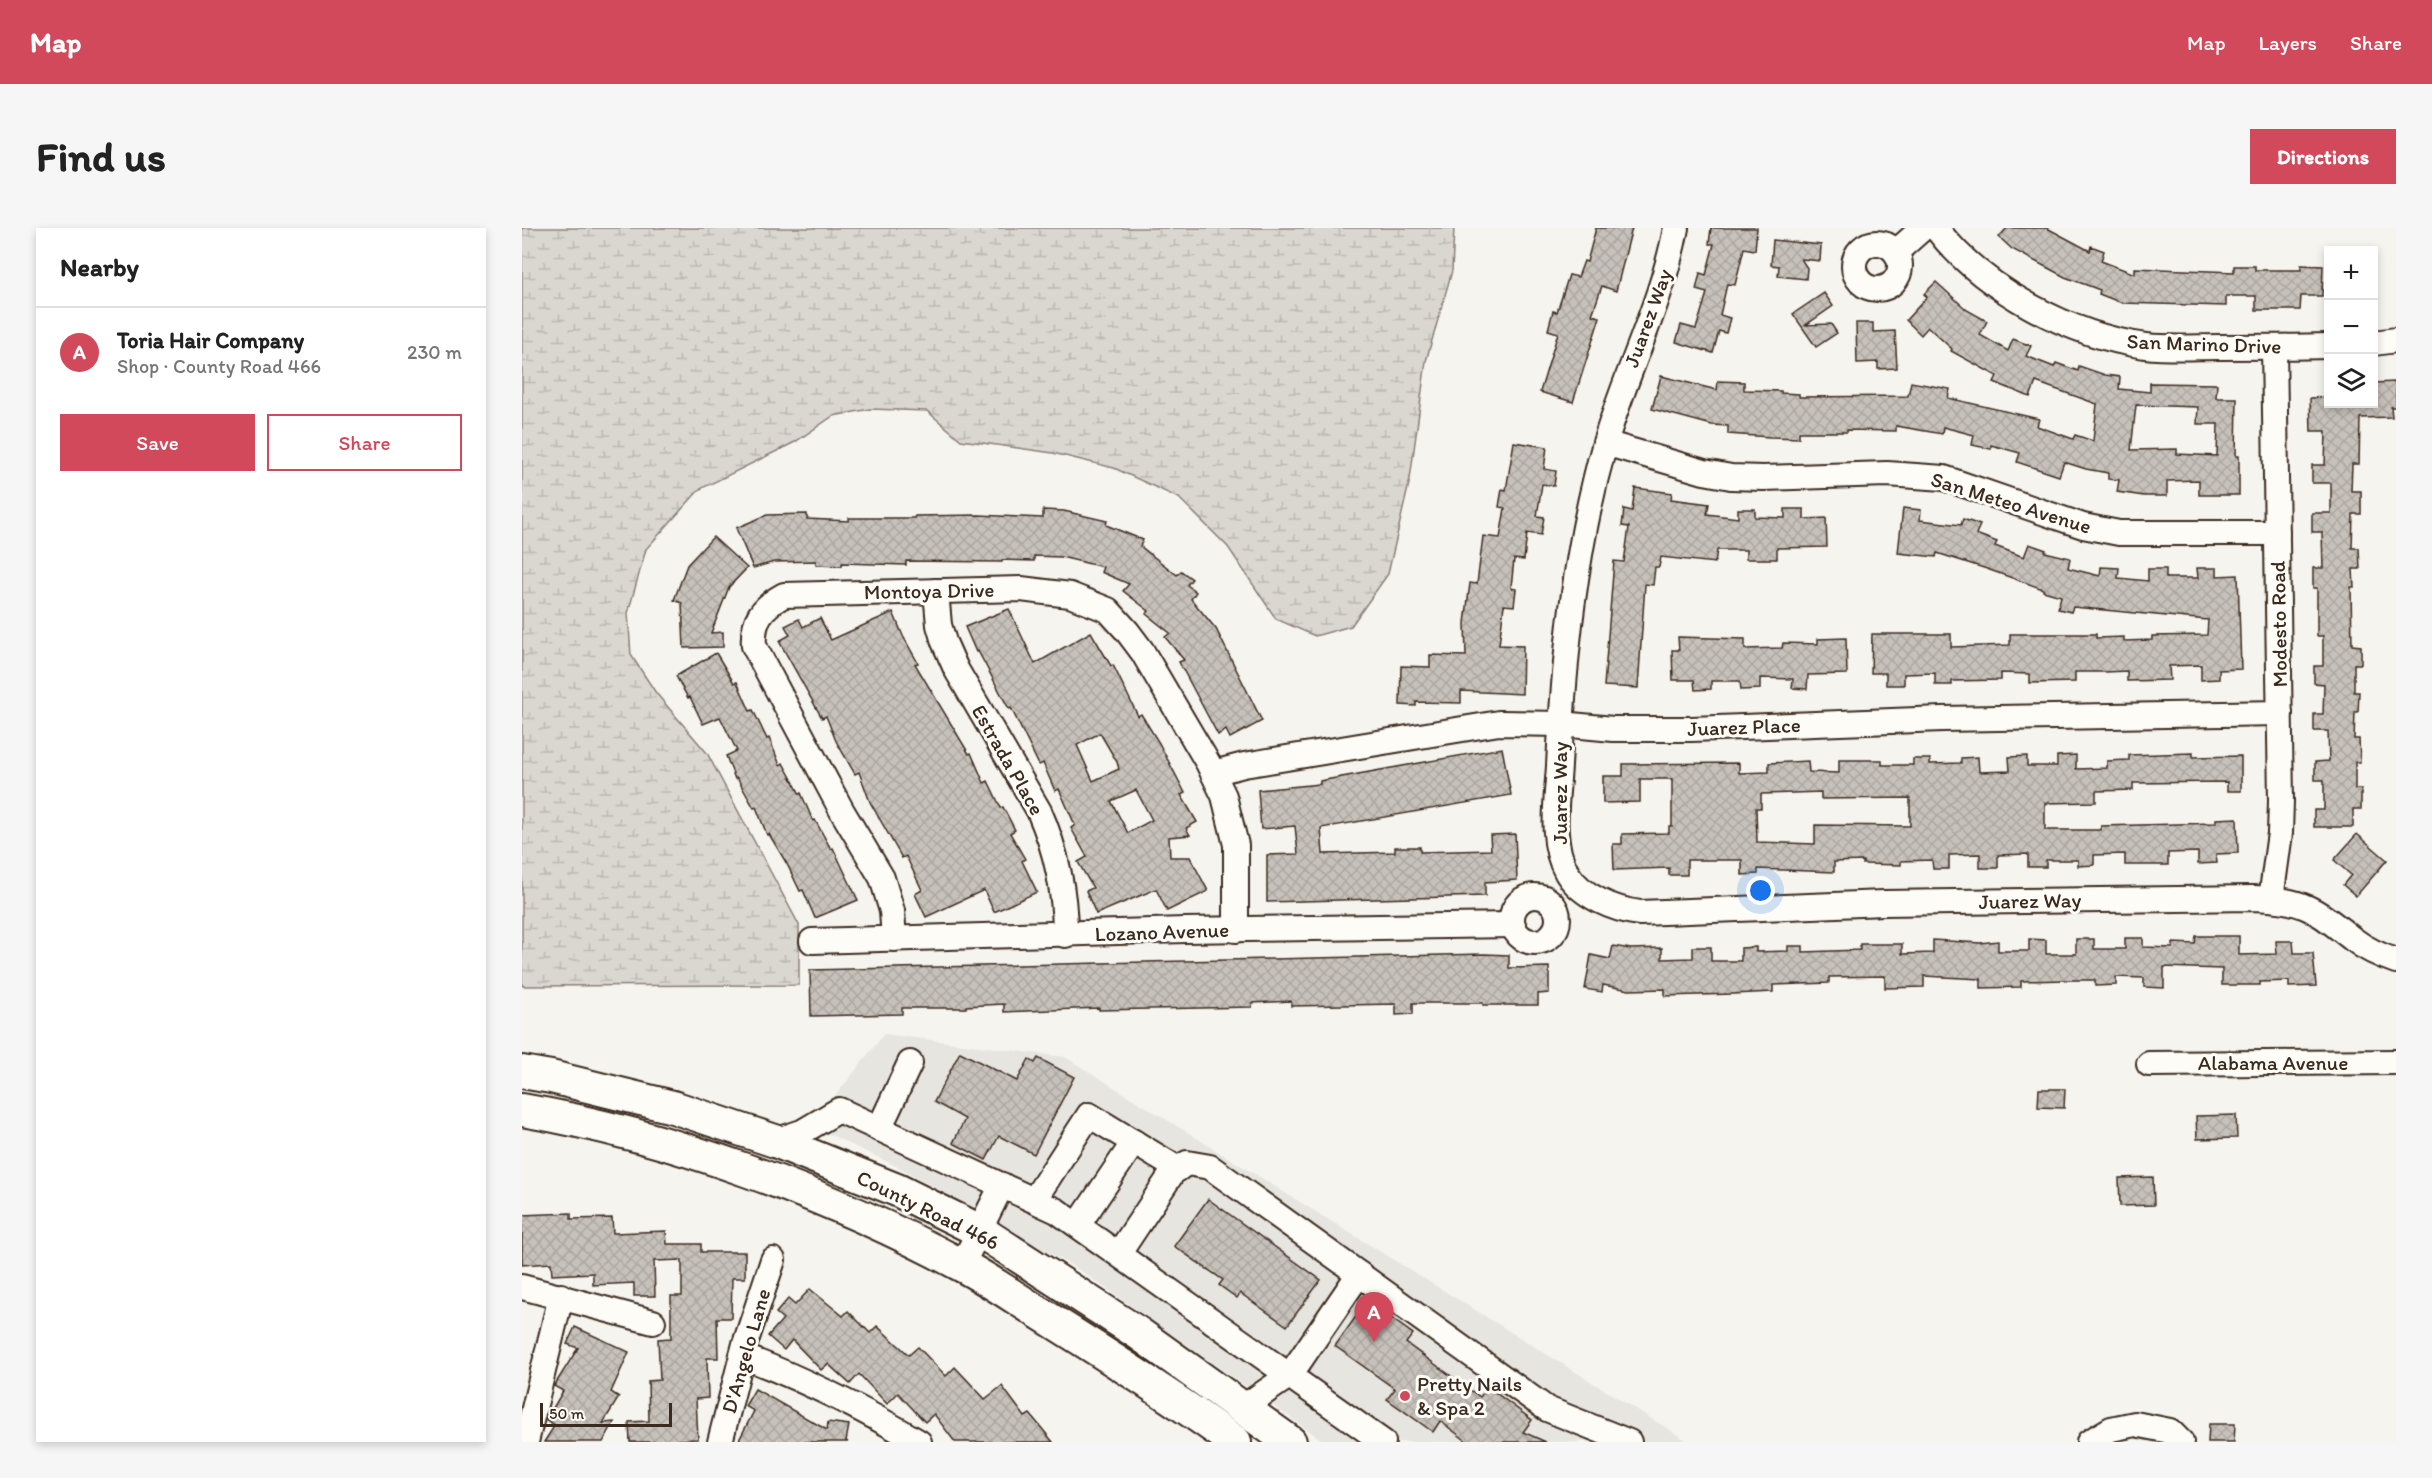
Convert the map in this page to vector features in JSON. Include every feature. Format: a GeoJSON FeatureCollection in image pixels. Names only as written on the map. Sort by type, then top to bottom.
{"type":"FeatureCollection","features":[{"type":"Feature","properties":{"kind":"main road","name":"County Road 466"},"geometry":{"type":"LineString","coordinates":[[522,1072],[673,1107],[775,1141],[897,1190],[980,1231],[1138,1333],[1290,1442]]}},
{"type":"Feature","properties":{"kind":"main road","name":"County Road 466"},"geometry":{"type":"LineString","coordinates":[[522,1110],[662,1143],[748,1171],[879,1224],[962,1265],[1123,1365],[1235,1442]]}},
{"type":"Feature","properties":{"kind":"street","name":"Juarez Way"},"geometry":{"type":"LineString","coordinates":[[1676,228],[1672,254],[1605,443],[1585,523],[1563,674],[1556,846],[1567,874],[1601,902],[1622,911],[1640,913],[1884,903],[2271,899],[2307,907],[2332,921],[2355,941],[2378,955],[2396,961]]}},
{"type":"Feature","properties":{"kind":"street"},"geometry":{"type":"LineString","coordinates":[[1896,252],[1923,228]]}},
{"type":"Feature","properties":{"kind":"street","name":"San Marino Drive"},"geometry":{"type":"LineString","coordinates":[[1936,228],[1944,239],[1995,283],[2035,309],[2080,330],[2147,346],[2324,346]]}},
{"type":"Feature","properties":{"kind":"street"},"geometry":{"type":"LineString","coordinates":[[2378,342],[2396,340]]}},
{"type":"Feature","properties":{"kind":"street","name":"Modesto Road"},"geometry":{"type":"LineString","coordinates":[[2271,899],[2280,833],[2274,347]]}},
{"type":"Feature","properties":{"kind":"street","name":"San Meteo Avenue"},"geometry":{"type":"LineString","coordinates":[[1605,443],[1704,472],[1731,477],[1887,474],[1944,478],[2083,526],[2119,533],[2277,533]]}},
{"type":"Feature","properties":{"kind":"street","name":"Estrada Place"},"geometry":{"type":"LineString","coordinates":[[936,591],[939,625],[956,669],[1039,811],[1049,835],[1062,880],[1065,935]]}},
{"type":"Feature","properties":{"kind":"street","name":"Montoya Drive"},"geometry":{"type":"LineString","coordinates":[[894,939],[892,911],[882,878],[842,811],[754,646],[753,633],[758,618],[768,604],[784,595],[1041,591],[1070,595],[1108,610],[1142,651],[1224,796],[1236,845],[1236,930]]}},
{"type":"Feature","properties":{"kind":"street","name":"Juarez Place"},"geometry":{"type":"LineString","coordinates":[[1213,773],[1244,765],[1499,723],[1561,724],[1613,729],[1692,729],[1942,719],[2280,713]]}},
{"type":"Feature","properties":{"kind":"street","name":"Lozano Avenue"},"geometry":{"type":"LineString","coordinates":[[812,941],[1513,925]]}},
{"type":"Feature","properties":{"kind":"street","name":"Alabama Avenue"},"geometry":{"type":"LineString","coordinates":[[2149,1064],[2396,1062]]}},
{"type":"Feature","properties":{"kind":"street"},"geometry":{"type":"LineString","coordinates":[[879,1129],[910,1063]]}},
{"type":"Feature","properties":{"kind":"street"},"geometry":{"type":"LineString","coordinates":[[775,1141],[802,1132],[840,1110],[1057,1211],[1383,1442]]}},
{"type":"Feature","properties":{"kind":"street"},"geometry":{"type":"LineString","coordinates":[[1034,1200],[1089,1115],[1178,1169]]}},
{"type":"Feature","properties":{"kind":"street"},"geometry":{"type":"LineString","coordinates":[[1078,1226],[1134,1142]]}},
{"type":"Feature","properties":{"kind":"street"},"geometry":{"type":"LineString","coordinates":[[1119,1253],[1173,1172],[1187,1163],[1210,1167],[1547,1409],[1629,1442]]}},
{"type":"Feature","properties":{"kind":"street"},"geometry":{"type":"LineString","coordinates":[[962,1265],[1002,1185]]}},
{"type":"Feature","properties":{"kind":"street","name":"D'Angelo Lane"},"geometry":{"type":"LineString","coordinates":[[720,1442],[742,1356],[773,1260]]}},
{"type":"Feature","properties":{"kind":"street"},"geometry":{"type":"LineString","coordinates":[[1242,1408],[1290,1375],[1359,1274]]}},
{"type":"Feature","properties":{"kind":"street"},"geometry":{"type":"LineString","coordinates":[[522,1287],[653,1322]]}},
{"type":"Feature","properties":{"kind":"street"},"geometry":{"type":"LineString","coordinates":[[526,1442],[561,1296]]}},
{"type":"Feature","properties":{"kind":"street"},"geometry":{"type":"LineString","coordinates":[[742,1356],[778,1369],[842,1400],[919,1442]]}},
{"type":"Feature","properties":{"kind":"street"},"geometry":{"type":"LineString","coordinates":[[2088,1442],[2111,1430],[2135,1424],[2170,1431],[2181,1442]]}},
{"type":"Feature","properties":{"kind":"shaded area"},"geometry":{"type":"Polygon","coordinates":[[[884,1034],[1065,1057],[1689,1442],[1325,1442],[1081,1271],[902,1169],[812,1126],[884,1034]]]}},
{"type":"Feature","properties":{"kind":"green space"},"geometry":{"type":"Polygon","coordinates":[[[522,228],[1454,228],[1452,271],[1426,361],[1410,479],[1388,574],[1351,626],[1315,636],[1276,619],[1228,547],[1179,498],[1114,468],[1053,453],[961,440],[927,411],[870,409],[833,416],[795,442],[700,489],[646,549],[628,613],[631,655],[656,693],[707,753],[799,925],[799,985],[522,986],[522,228]]]}},
{"type":"Feature","properties":{"kind":"building"},"geometry":{"type":"Polygon","coordinates":[[[1596,228],[1632,228],[1616,291],[1602,286],[1592,315],[1600,317],[1573,402],[1540,392],[1558,333],[1548,330],[1553,311],[1557,312],[1569,275],[1578,277],[1584,261],[1587,262],[1596,228]]]}},
{"type":"Feature","properties":{"kind":"building"},"geometry":{"type":"Polygon","coordinates":[[[1711,228],[1757,228],[1755,250],[1744,248],[1735,285],[1727,284],[1720,315],[1730,318],[1726,333],[1719,331],[1713,353],[1676,342],[1681,325],[1696,329],[1707,293],[1696,290],[1700,273],[1706,275],[1714,244],[1709,244],[1711,228]]]}},
{"type":"Feature","properties":{"kind":"building"},"geometry":{"type":"Polygon","coordinates":[[[2007,228],[2047,228],[2090,251],[2091,246],[2104,251],[2101,261],[2135,274],[2135,268],[2234,272],[2234,266],[2255,266],[2255,270],[2301,270],[2301,265],[2323,266],[2322,296],[2301,296],[2300,310],[2256,310],[2256,296],[2226,296],[2226,306],[2122,303],[2099,294],[2100,290],[2065,277],[2012,249],[1999,237],[2007,228]]]}},
{"type":"Feature","properties":{"kind":"building"},"geometry":{"type":"Polygon","coordinates":[[[1773,240],[1821,245],[1820,261],[1801,259],[1807,268],[1806,279],[1778,276],[1779,266],[1771,265],[1773,240]]]}},
{"type":"Feature","properties":{"kind":"building"},"geometry":{"type":"Polygon","coordinates":[[[1936,282],[1967,310],[1987,321],[1980,335],[2008,351],[2013,339],[2031,346],[2026,356],[2054,367],[2056,363],[2078,371],[2079,366],[2105,375],[2120,377],[2119,389],[2150,392],[2150,383],[2217,384],[2216,398],[2237,398],[2236,456],[2239,456],[2239,495],[2199,495],[2199,480],[2167,481],[2167,496],[2144,496],[2117,492],[2119,480],[2108,479],[2108,473],[2064,462],[2059,476],[2017,462],[2020,453],[1991,445],[1991,449],[1972,445],[1974,435],[1943,427],[1942,434],[1896,426],[1896,431],[1799,432],[1799,438],[1770,437],[1728,434],[1728,426],[1712,425],[1652,409],[1661,376],[1717,390],[1718,381],[1744,382],[1744,390],[1781,391],[1781,393],[1799,394],[1799,397],[1908,396],[1911,382],[1950,389],[1948,398],[2039,419],[2037,426],[2073,439],[2075,435],[2093,441],[2097,404],[2036,382],[2030,397],[1994,382],[1997,376],[1951,351],[1952,349],[1928,327],[1921,335],[1906,320],[1927,297],[1924,294],[1936,282]],[[2136,405],[2131,450],[2177,449],[2177,454],[2217,456],[2218,424],[2197,424],[2198,407],[2136,405]]]}},
{"type":"Feature","properties":{"kind":"building"},"geometry":{"type":"Polygon","coordinates":[[[1824,293],[1833,306],[1806,325],[1831,324],[1837,333],[1816,347],[1793,314],[1824,293]]]}},
{"type":"Feature","properties":{"kind":"building"},"geometry":{"type":"Polygon","coordinates":[[[1856,323],[1873,323],[1873,332],[1895,331],[1897,368],[1878,369],[1878,362],[1857,363],[1856,323]]]}},
{"type":"Feature","properties":{"kind":"building"},"geometry":{"type":"Polygon","coordinates":[[[2396,382],[2396,407],[2391,407],[2392,417],[2360,418],[2359,464],[2352,464],[2351,491],[2361,491],[2361,514],[2353,514],[2352,548],[2359,548],[2360,569],[2353,569],[2354,587],[2351,587],[2352,645],[2361,646],[2361,664],[2354,664],[2354,692],[2359,692],[2358,712],[2355,712],[2354,739],[2359,739],[2360,762],[2355,762],[2355,789],[2361,789],[2361,809],[2353,809],[2353,827],[2314,827],[2314,810],[2324,810],[2324,780],[2315,780],[2315,762],[2329,761],[2328,731],[2314,731],[2314,714],[2323,714],[2324,684],[2314,683],[2314,666],[2323,666],[2323,636],[2317,636],[2317,588],[2313,588],[2313,568],[2323,568],[2322,532],[2312,532],[2312,513],[2331,513],[2331,483],[2312,483],[2312,465],[2325,465],[2326,431],[2311,431],[2310,398],[2324,397],[2324,408],[2378,408],[2378,383],[2396,382]]]}},
{"type":"Feature","properties":{"kind":"building"},"geometry":{"type":"Polygon","coordinates":[[[1514,442],[1547,447],[1544,469],[1556,471],[1554,486],[1542,484],[1537,516],[1544,517],[1541,535],[1527,533],[1524,560],[1514,559],[1511,588],[1516,589],[1514,606],[1504,605],[1499,645],[1523,646],[1522,694],[1461,691],[1461,703],[1416,702],[1416,706],[1400,705],[1401,666],[1430,667],[1430,655],[1466,656],[1465,623],[1470,583],[1477,584],[1483,536],[1500,538],[1505,508],[1499,507],[1502,489],[1506,490],[1514,442]]]}},
{"type":"Feature","properties":{"kind":"building"},"geometry":{"type":"Polygon","coordinates":[[[1635,488],[1672,493],[1671,499],[1709,504],[1707,514],[1738,518],[1738,509],[1755,509],[1755,517],[1785,518],[1785,509],[1804,509],[1804,519],[1826,518],[1827,547],[1777,548],[1777,559],[1746,559],[1746,550],[1717,550],[1715,563],[1661,557],[1659,567],[1655,567],[1653,585],[1645,584],[1638,688],[1604,686],[1614,561],[1624,562],[1629,527],[1622,526],[1624,509],[1632,511],[1635,488]]]}},
{"type":"Feature","properties":{"kind":"building"},"geometry":{"type":"Polygon","coordinates":[[[1903,508],[1921,510],[1920,520],[1961,525],[1963,519],[1980,525],[1976,534],[1997,542],[1995,546],[2024,557],[2029,544],[2046,550],[2045,552],[2070,558],[2068,568],[2100,576],[2101,567],[2119,568],[2118,578],[2148,581],[2148,569],[2166,569],[2166,578],[2198,578],[2197,568],[2217,568],[2217,576],[2238,575],[2241,669],[2219,670],[2219,679],[2201,680],[2201,665],[2169,666],[2170,680],[2127,681],[2127,671],[2075,672],[2075,682],[2030,683],[2030,674],[2001,673],[2001,680],[1952,681],[1952,685],[1935,685],[1935,673],[1904,674],[1904,685],[1886,685],[1886,673],[1871,673],[1872,634],[1951,634],[1951,647],[2010,645],[2010,634],[2096,634],[2096,638],[2124,637],[2124,641],[2152,640],[2152,636],[2207,635],[2208,620],[2073,607],[2071,612],[2058,609],[2061,596],[1987,569],[1937,553],[1936,557],[1898,553],[1903,508]]]}},
{"type":"Feature","properties":{"kind":"building"},"geometry":{"type":"Polygon","coordinates":[[[1043,510],[1064,511],[1107,521],[1106,525],[1143,540],[1140,546],[1177,575],[1181,571],[1192,579],[1187,585],[1196,592],[1191,599],[1216,629],[1262,721],[1230,738],[1226,730],[1218,735],[1179,662],[1184,660],[1165,637],[1170,633],[1146,614],[1149,611],[1123,591],[1129,584],[1101,572],[1103,567],[1061,557],[1034,556],[1034,561],[906,561],[906,565],[842,563],[842,566],[816,565],[816,561],[774,562],[753,568],[736,528],[767,515],[807,514],[807,519],[849,521],[849,518],[979,515],[1043,518],[1043,510]]]}},
{"type":"Feature","properties":{"kind":"building"},"geometry":{"type":"Polygon","coordinates":[[[713,537],[747,568],[729,587],[711,633],[723,632],[723,647],[684,648],[682,603],[674,600],[687,565],[713,537]]]}},
{"type":"Feature","properties":{"kind":"building"},"geometry":{"type":"Polygon","coordinates":[[[1009,609],[1035,664],[1091,632],[1111,666],[1113,665],[1138,716],[1141,714],[1159,743],[1185,793],[1181,795],[1197,822],[1186,828],[1190,835],[1169,837],[1170,857],[1190,857],[1208,891],[1167,911],[1156,889],[1096,914],[1086,891],[1093,888],[1078,862],[1087,857],[1071,828],[1075,825],[1059,789],[1055,791],[1043,763],[1039,765],[1011,708],[1009,709],[978,651],[976,652],[965,627],[1009,609]],[[1100,733],[1077,745],[1093,781],[1119,769],[1100,733]],[[1136,790],[1111,801],[1128,833],[1152,820],[1136,790]]]}},
{"type":"Feature","properties":{"kind":"building"},"geometry":{"type":"Polygon","coordinates":[[[893,612],[918,663],[915,664],[969,754],[971,753],[984,783],[988,781],[1015,830],[1010,833],[1025,859],[1022,861],[1037,892],[994,912],[984,890],[926,917],[915,894],[922,890],[906,856],[902,858],[870,802],[859,772],[855,774],[836,741],[826,716],[822,718],[779,641],[790,635],[785,626],[799,619],[803,627],[820,618],[831,640],[893,612]]]}},
{"type":"Feature","properties":{"kind":"building"},"geometry":{"type":"Polygon","coordinates":[[[1678,637],[1745,639],[1745,649],[1782,648],[1783,643],[1818,644],[1818,639],[1846,638],[1847,674],[1808,675],[1807,689],[1792,688],[1793,679],[1760,678],[1760,689],[1741,690],[1740,681],[1711,681],[1711,689],[1695,690],[1694,680],[1673,680],[1672,650],[1679,650],[1678,637]]]}},
{"type":"Feature","properties":{"kind":"building"},"geometry":{"type":"Polygon","coordinates":[[[716,653],[734,683],[737,682],[750,711],[753,710],[767,739],[769,738],[780,765],[783,763],[801,793],[813,821],[815,820],[831,849],[833,848],[858,900],[815,918],[803,890],[800,891],[787,864],[769,834],[767,835],[756,807],[754,808],[737,778],[735,779],[726,756],[737,751],[720,717],[703,724],[690,697],[688,698],[676,676],[716,653]]]}},
{"type":"Feature","properties":{"kind":"building"},"geometry":{"type":"Polygon","coordinates":[[[1502,748],[1511,795],[1321,828],[1323,854],[1395,852],[1395,847],[1420,847],[1420,852],[1491,850],[1490,835],[1515,834],[1517,880],[1485,882],[1485,896],[1267,902],[1267,855],[1298,854],[1295,826],[1261,829],[1258,790],[1320,784],[1320,781],[1502,748]]]}},
{"type":"Feature","properties":{"kind":"building"},"geometry":{"type":"Polygon","coordinates":[[[2193,753],[2193,757],[2241,756],[2241,791],[2227,791],[2227,782],[2133,783],[2133,790],[2096,791],[2096,802],[2045,803],[2045,830],[2101,830],[2101,826],[2216,823],[2216,819],[2237,818],[2238,853],[2216,854],[2217,863],[2198,864],[2198,852],[2168,853],[2168,865],[2125,865],[2125,854],[2094,855],[2094,865],[2078,866],[2078,860],[2046,860],[2046,867],[2028,867],[2028,854],[1998,855],[1998,868],[1980,868],[1980,854],[1949,855],[1949,869],[1933,869],[1932,860],[1901,861],[1901,865],[1863,864],[1863,861],[1834,862],[1834,872],[1758,869],[1758,874],[1742,875],[1742,860],[1687,860],[1687,875],[1669,875],[1669,868],[1614,870],[1613,844],[1622,844],[1622,834],[1669,833],[1669,826],[1672,826],[1672,779],[1640,779],[1640,802],[1603,803],[1603,776],[1623,776],[1623,764],[1739,763],[1739,773],[1769,772],[1769,763],[1808,761],[1809,772],[1839,773],[1839,760],[1882,760],[1882,765],[1913,765],[1913,759],[1930,759],[1930,764],[1961,763],[1961,758],[1978,757],[1979,772],[2010,771],[2009,757],[2027,756],[2027,766],[2057,766],[2057,756],[2076,755],[2076,769],[2107,768],[2107,761],[2129,760],[2129,755],[2193,753]],[[1821,792],[1761,794],[1761,808],[1756,808],[1757,842],[1815,844],[1815,825],[1910,826],[1910,798],[1821,799],[1821,792]]]}},
{"type":"Feature","properties":{"kind":"building"},"geometry":{"type":"Polygon","coordinates":[[[2357,834],[2387,860],[2356,896],[2343,885],[2351,875],[2334,860],[2357,834]]]}},
{"type":"Feature","properties":{"kind":"building"},"geometry":{"type":"Polygon","coordinates":[[[2196,936],[2239,936],[2239,955],[2277,954],[2276,941],[2293,941],[2294,953],[2313,953],[2316,986],[2289,987],[2289,981],[2260,982],[2260,985],[2222,985],[2222,969],[2164,967],[2164,988],[2144,987],[2144,978],[2116,977],[2116,985],[2095,986],[2095,980],[2021,981],[2021,987],[1981,988],[1981,979],[1924,976],[1924,987],[1885,988],[1885,976],[1829,977],[1829,983],[1773,985],[1773,992],[1733,994],[1665,996],[1665,989],[1629,990],[1603,985],[1602,992],[1585,989],[1591,955],[1610,959],[1613,946],[1631,949],[1662,948],[1662,959],[1693,958],[1693,947],[1711,947],[1711,961],[1741,961],[1741,948],[1756,947],[1756,952],[1788,951],[1788,946],[1803,946],[1803,952],[1860,950],[1860,944],[1902,944],[1902,954],[1933,953],[1933,940],[1980,943],[1998,941],[1998,951],[2029,951],[2029,939],[2046,940],[2046,954],[2076,954],[2076,939],[2094,939],[2094,949],[2125,949],[2125,938],[2143,938],[2143,947],[2173,948],[2173,943],[2195,944],[2196,936]]]}},
{"type":"Feature","properties":{"kind":"building"},"geometry":{"type":"Polygon","coordinates":[[[1509,955],[1509,968],[1549,967],[1549,993],[1538,994],[1538,1005],[1413,1003],[1413,1014],[1396,1015],[1396,1004],[1291,1006],[1291,1001],[1252,1003],[1252,1007],[1099,1010],[1099,1008],[1004,1012],[1004,1004],[966,1006],[966,1008],[902,1008],[902,1014],[811,1016],[810,970],[1509,955]]]}},
{"type":"Feature","properties":{"kind":"building"},"geometry":{"type":"Polygon","coordinates":[[[960,1052],[1017,1081],[1029,1059],[1035,1063],[1038,1058],[1074,1077],[1034,1154],[999,1136],[986,1160],[953,1143],[965,1119],[934,1102],[960,1052]]]}},
{"type":"Feature","properties":{"kind":"building"},"geometry":{"type":"Polygon","coordinates":[[[2039,1089],[2065,1089],[2064,1108],[2038,1107],[2039,1089]]]}},
{"type":"Feature","properties":{"kind":"building"},"geometry":{"type":"Polygon","coordinates":[[[2236,1115],[2237,1138],[2197,1139],[2196,1116],[2236,1115]]]}},
{"type":"Feature","properties":{"kind":"building"},"geometry":{"type":"Polygon","coordinates":[[[2153,1177],[2154,1205],[2120,1206],[2119,1178],[2153,1177]]]}},
{"type":"Feature","properties":{"kind":"building"},"geometry":{"type":"Polygon","coordinates":[[[1208,1199],[1321,1280],[1287,1326],[1240,1293],[1237,1298],[1219,1285],[1223,1280],[1174,1246],[1208,1199]]]}},
{"type":"Feature","properties":{"kind":"building"},"geometry":{"type":"Polygon","coordinates":[[[571,1213],[571,1219],[612,1218],[613,1233],[666,1231],[667,1244],[701,1244],[701,1252],[745,1252],[745,1278],[732,1278],[731,1318],[717,1318],[718,1358],[707,1358],[708,1398],[696,1399],[698,1439],[678,1440],[678,1442],[630,1442],[629,1422],[649,1421],[648,1381],[660,1380],[658,1339],[671,1338],[671,1296],[682,1296],[682,1260],[654,1261],[655,1296],[634,1296],[634,1283],[593,1285],[593,1273],[552,1275],[551,1263],[522,1265],[522,1215],[571,1213]]]}},
{"type":"Feature","properties":{"kind":"building"},"geometry":{"type":"Polygon","coordinates":[[[810,1289],[843,1316],[848,1311],[870,1333],[877,1326],[909,1355],[918,1347],[946,1376],[955,1367],[985,1399],[1002,1386],[1025,1417],[1030,1414],[1053,1442],[955,1442],[934,1414],[925,1422],[898,1393],[887,1404],[859,1374],[850,1384],[828,1364],[821,1370],[792,1340],[784,1350],[768,1336],[783,1319],[776,1313],[788,1299],[795,1305],[810,1289]]]}},
{"type":"Feature","properties":{"kind":"building"},"geometry":{"type":"Polygon","coordinates":[[[1367,1301],[1413,1334],[1406,1343],[1480,1397],[1488,1387],[1532,1420],[1523,1432],[1546,1442],[1468,1442],[1440,1421],[1433,1432],[1387,1399],[1395,1389],[1335,1346],[1367,1301]]]}},
{"type":"Feature","properties":{"kind":"building"},"geometry":{"type":"Polygon","coordinates":[[[575,1327],[629,1352],[611,1392],[619,1397],[603,1423],[614,1422],[603,1442],[544,1442],[555,1425],[546,1420],[563,1391],[554,1386],[578,1348],[567,1344],[575,1327]]]}},
{"type":"Feature","properties":{"kind":"building"},"geometry":{"type":"Polygon","coordinates":[[[755,1389],[827,1430],[828,1422],[849,1425],[846,1441],[848,1442],[738,1442],[754,1411],[745,1406],[755,1389]]]}},
{"type":"Feature","properties":{"kind":"building"},"geometry":{"type":"Polygon","coordinates":[[[2209,1424],[2235,1424],[2234,1442],[2208,1442],[2209,1424]]]}},
{"type":"Feature","properties":{"kind":"place","name":"Toria Hair Company"},"geometry":{"type":"Point","coordinates":[1374,1342]}},
{"type":"Feature","properties":{"kind":"place","name":"Pretty Nails & Spa 2"},"geometry":{"type":"Point","coordinates":[1405,1396]}}]}
